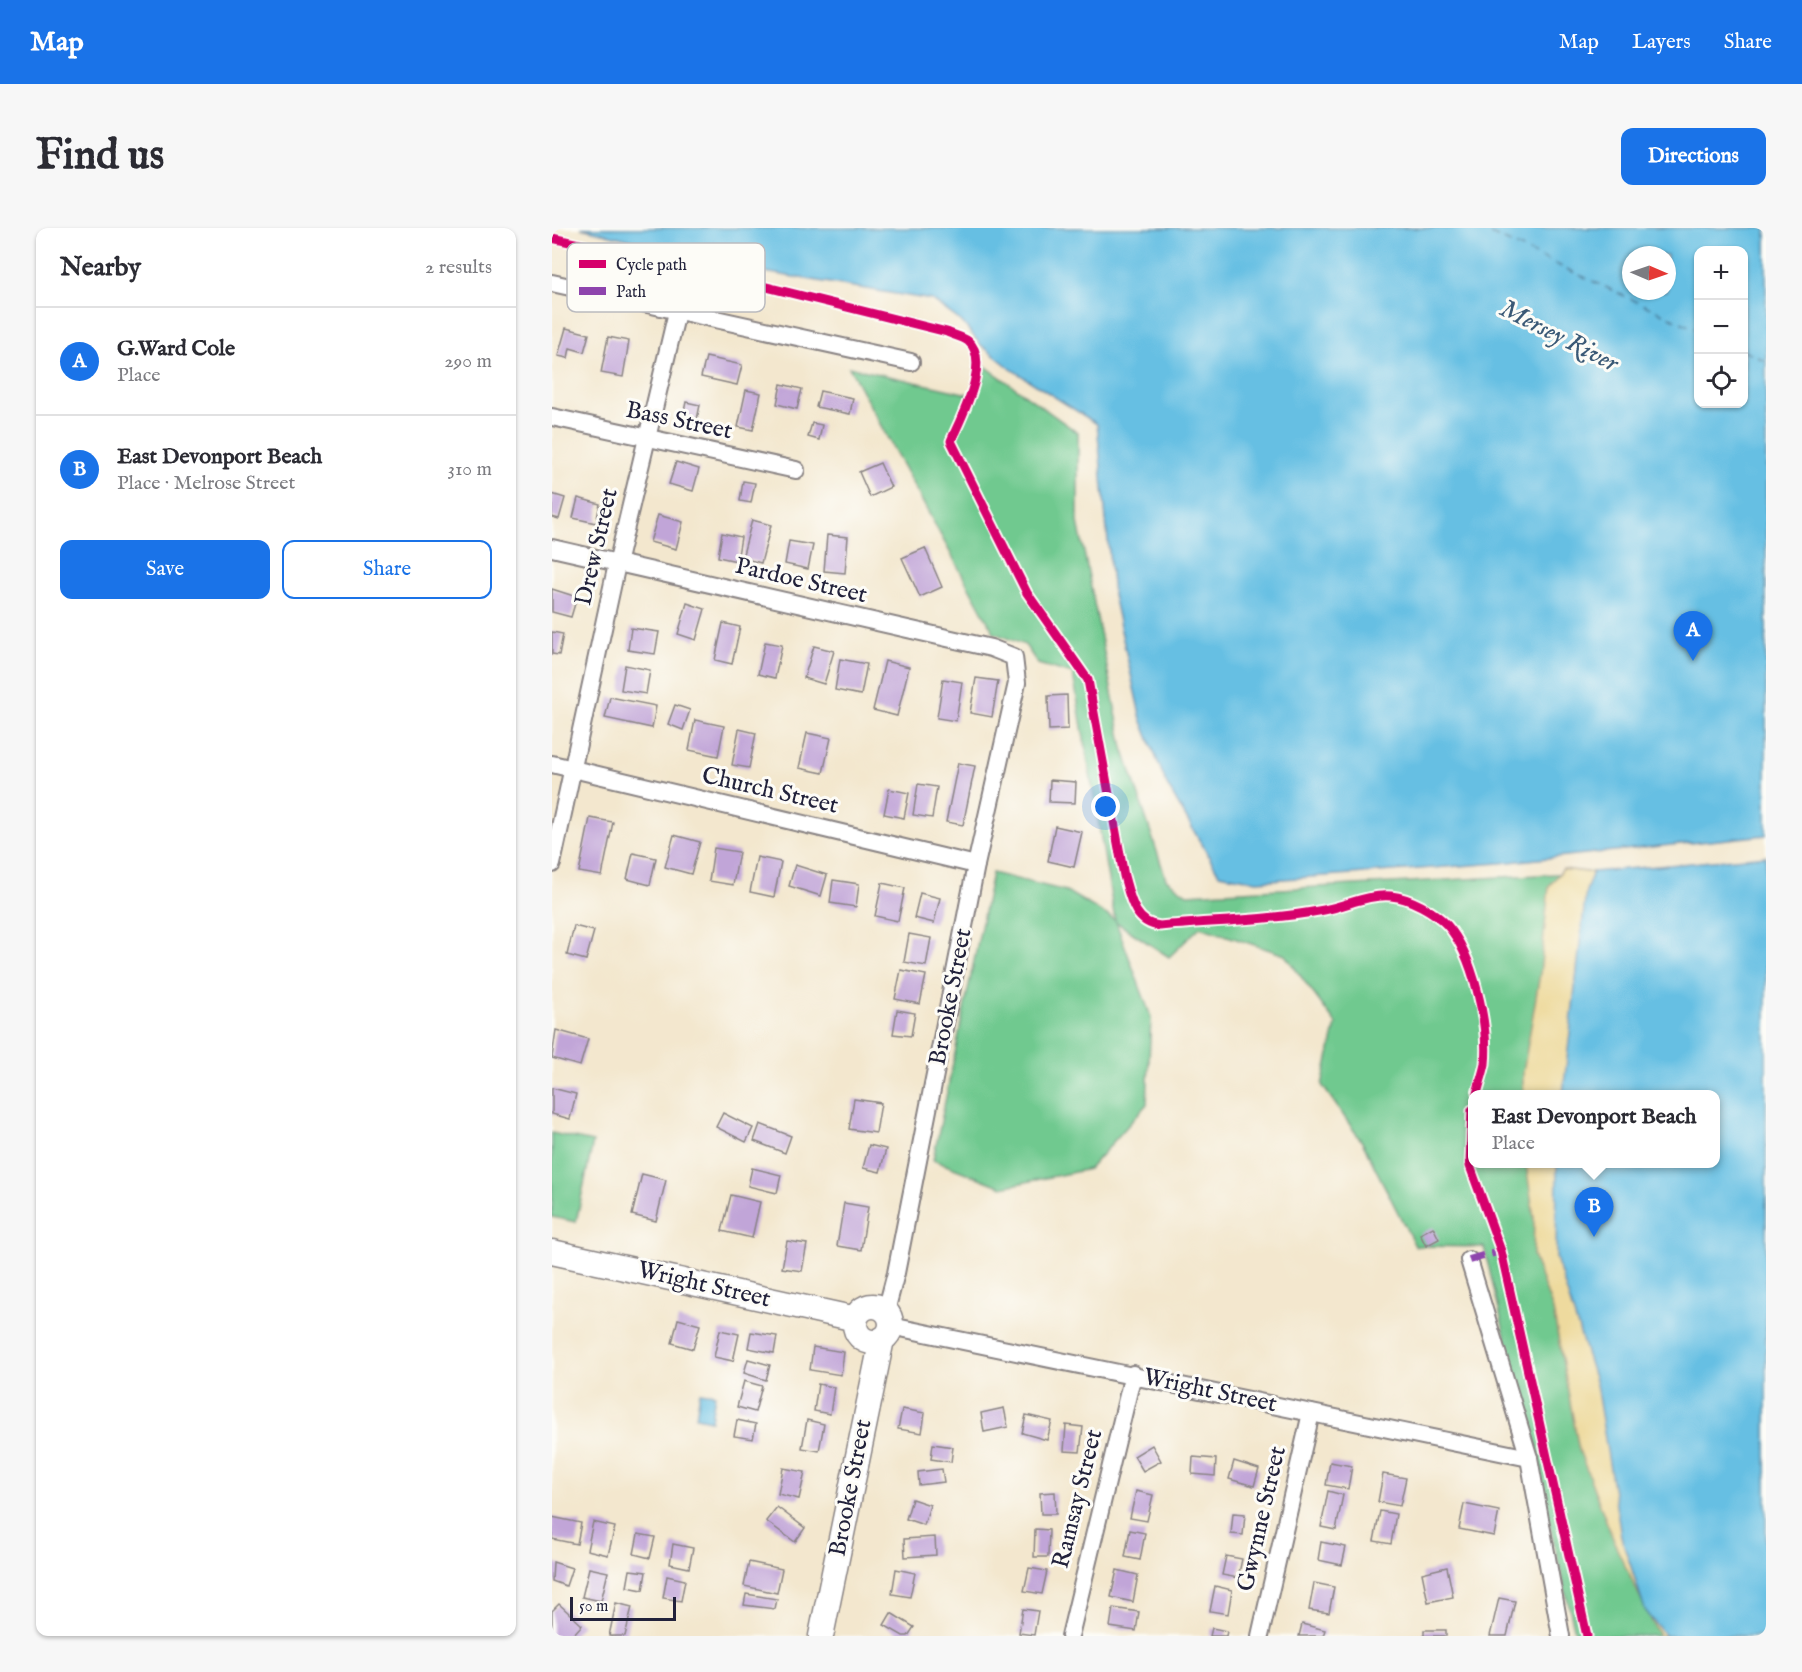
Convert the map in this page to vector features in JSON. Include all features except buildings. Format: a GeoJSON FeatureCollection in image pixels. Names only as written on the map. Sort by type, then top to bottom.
{"type":"FeatureCollection","features":[{"type":"Feature","properties":{"kind":"street"},"geometry":{"type":"LineString","coordinates":[[552,283],[567,287]]}},
{"type":"Feature","properties":{"kind":"street"},"geometry":{"type":"LineString","coordinates":[[676,312],[911,362]]}},
{"type":"Feature","properties":{"kind":"street","name":"Drew Street"},"geometry":{"type":"LineString","coordinates":[[552,864],[617,564],[676,312]]}},
{"type":"Feature","properties":{"kind":"street","name":"Bass Street"},"geometry":{"type":"LineString","coordinates":[[552,417],[796,471]]}},
{"type":"Feature","properties":{"kind":"street","name":"Pardoe Street"},"geometry":{"type":"LineString","coordinates":[[552,548],[991,648],[1014,657],[1017,683]]}},
{"type":"Feature","properties":{"kind":"street","name":"Brooke Street"},"geometry":{"type":"LineString","coordinates":[[821,1636],[887,1325],[976,865],[1017,683]]}},
{"type":"Feature","properties":{"kind":"street","name":"Church Street"},"geometry":{"type":"LineString","coordinates":[[552,764],[976,865]]}},
{"type":"Feature","properties":{"kind":"street","name":"Wright Street"},"geometry":{"type":"LineString","coordinates":[[552,1252],[847,1317],[856,1317],[856,1328],[861,1337],[871,1342],[887,1325],[1133,1374],[1528,1458]]}},
{"type":"Feature","properties":{"kind":"street"},"geometry":{"type":"LineString","coordinates":[[1469,1260],[1528,1458],[1561,1636]]}},
{"type":"Feature","properties":{"kind":"street","name":"Ramsay Street"},"geometry":{"type":"LineString","coordinates":[[1070,1636],[1133,1374]]}},
{"type":"Feature","properties":{"kind":"street","name":"Gwynne Street"},"geometry":{"type":"LineString","coordinates":[[1260,1636],[1311,1413]]}},
{"type":"Feature","properties":{"kind":"green space"},"geometry":{"type":"Polygon","coordinates":[[[985,366],[1078,433],[1078,522],[1123,748],[1166,879],[1187,894],[1593,872],[1586,891],[1563,1090],[1468,1090],[1468,1168],[1558,1168],[1665,1636],[1576,1636],[1484,1247],[1415,1246],[1362,1142],[1322,1085],[1336,1024],[1285,955],[1200,927],[1169,957],[1116,922],[1151,1017],[1147,1104],[1089,1169],[1002,1187],[933,1160],[992,873],[1066,891],[1115,920],[1073,674],[1038,664],[1025,645],[994,633],[849,367],[977,396],[985,366]]]}},
{"type":"Feature","properties":{"kind":"green space"},"geometry":{"type":"Polygon","coordinates":[[[552,1133],[593,1142],[576,1222],[552,1217],[552,1133]]]}},
{"type":"Feature","properties":{"kind":"sand"},"geometry":{"type":"Polygon","coordinates":[[[1563,869],[1626,877],[1639,1090],[1523,1090],[1523,1072],[1540,974],[1549,886],[1563,869]]]}},
{"type":"Feature","properties":{"kind":"sand"},"geometry":{"type":"Polygon","coordinates":[[[1527,1168],[1647,1168],[1766,1636],[1659,1636],[1617,1549],[1579,1450],[1553,1310],[1533,1256],[1534,1218],[1527,1168]]]}},
{"type":"Feature","properties":{"kind":"water","name":"Mersey River"},"geometry":{"type":"Polygon","coordinates":[[[581,228],[1766,228],[1766,835],[1500,863],[1257,881],[1219,874],[1167,785],[1141,719],[1113,595],[1097,424],[1014,371],[981,345],[962,322],[932,300],[765,272],[765,243],[643,243],[581,228]]]}},
{"type":"Feature","properties":{"kind":"water"},"geometry":{"type":"Polygon","coordinates":[[[1766,856],[1766,1636],[1665,1636],[1645,1610],[1621,1536],[1596,1384],[1556,1258],[1557,1168],[1720,1168],[1720,1090],[1563,1090],[1586,891],[1593,872],[1766,856]]]}},
{"type":"Feature","properties":{"kind":"water"},"geometry":{"type":"Polygon","coordinates":[[[700,1392],[715,1394],[711,1420],[696,1417],[700,1392]]]}},
{"type":"Feature","properties":{"kind":"ferry route"},"geometry":{"type":"LineString","coordinates":[[1478,228],[1694,328]]}},
{"type":"Feature","properties":{"kind":"ferry route"},"geometry":{"type":"LineString","coordinates":[[1748,353],[1766,361]]}},
{"type":"Feature","properties":{"kind":"marked path"},"geometry":{"type":"LineString","coordinates":[[1469,1260],[1501,1251]]}},
{"type":"Feature","properties":{"kind":"cycle path"},"geometry":{"type":"LineString","coordinates":[[552,238],[574,243]]}},
{"type":"Feature","properties":{"kind":"cycle path"},"geometry":{"type":"LineString","coordinates":[[765,287],[947,332],[968,341],[975,350],[976,375],[967,404],[951,441],[1027,593],[1088,680],[1124,876],[1131,901],[1139,915],[1151,924],[1160,926],[1304,913],[1382,896],[1406,899],[1421,906],[1447,925],[1472,971],[1482,1011],[1486,1048],[1485,1064],[1478,1090]]}},
{"type":"Feature","properties":{"kind":"cycle path"},"geometry":{"type":"LineString","coordinates":[[1471,1168],[1501,1251],[1587,1636]]}},
{"type":"Feature","properties":{"kind":"place","name":"G.Ward Cole"},"geometry":{"type":"Point","coordinates":[1693,661]}},
{"type":"Feature","properties":{"kind":"place","name":"East Devonport Beach"},"geometry":{"type":"Point","coordinates":[1594,1237]}}]}
